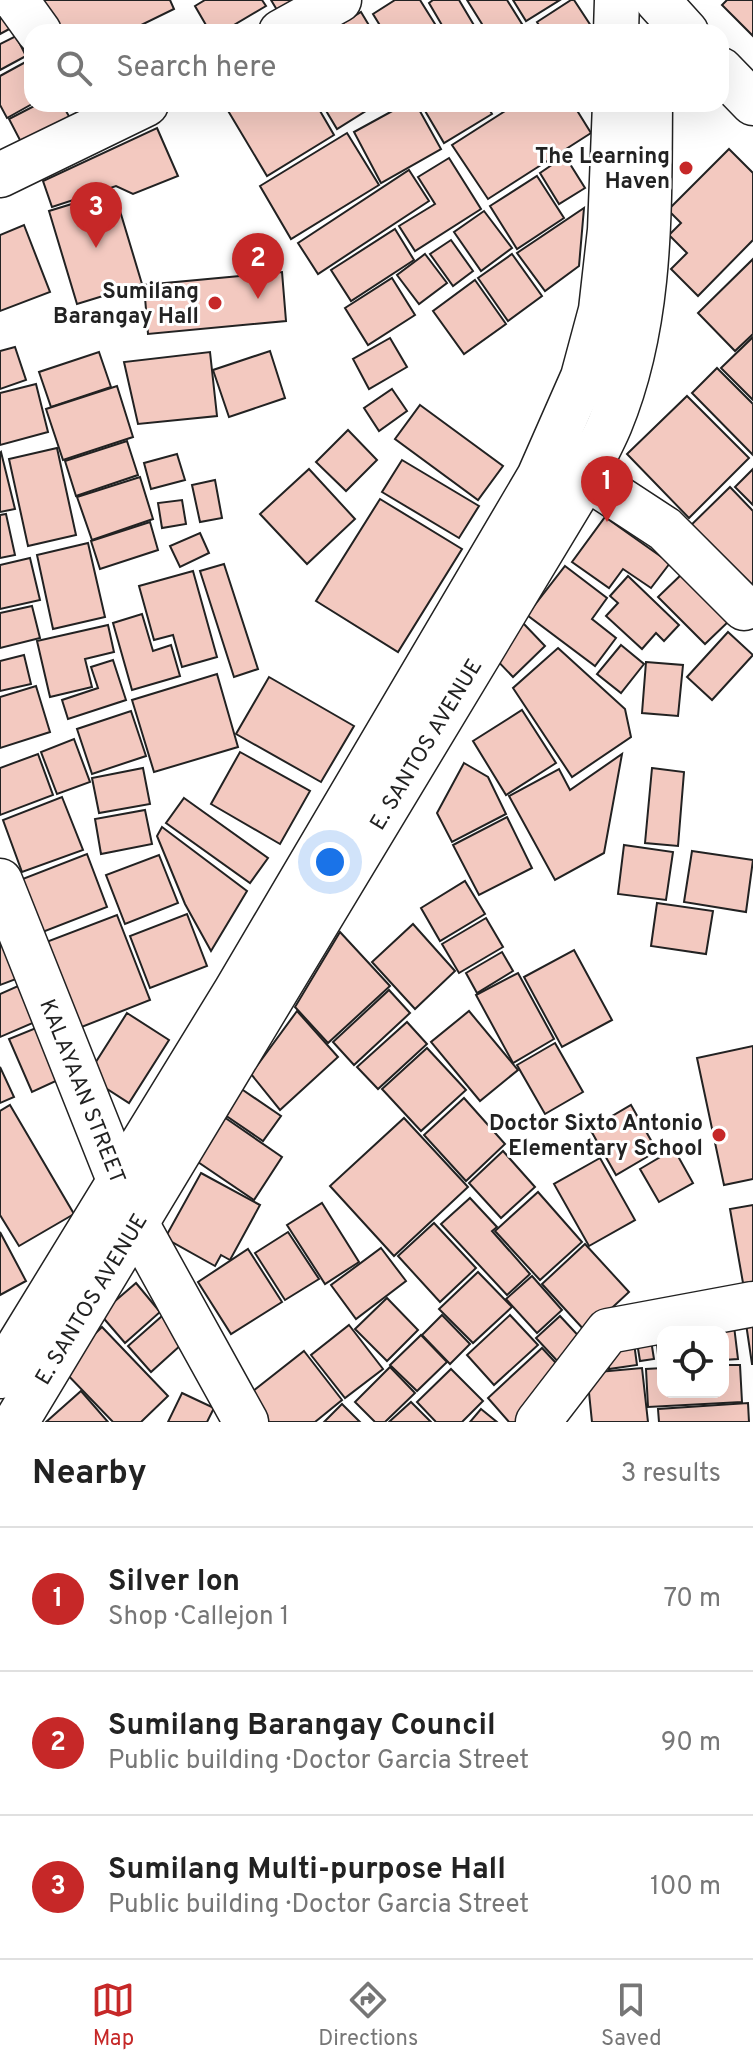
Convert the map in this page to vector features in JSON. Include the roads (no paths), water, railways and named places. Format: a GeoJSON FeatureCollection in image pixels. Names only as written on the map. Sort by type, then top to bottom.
{"type":"FeatureCollection","features":[{"type":"Feature","properties":{"kind":"street"},"geometry":{"type":"LineString","coordinates":[[16,0],[33,24]]}},
{"type":"Feature","properties":{"kind":"street"},"geometry":{"type":"LineString","coordinates":[[296,24],[339,0]]}},
{"type":"Feature","properties":{"kind":"street"},"geometry":{"type":"LineString","coordinates":[[616,24],[617,0]]}},
{"type":"Feature","properties":{"kind":"street"},"geometry":{"type":"LineString","coordinates":[[649,0],[649,24]]}},
{"type":"Feature","properties":{"kind":"street"},"geometry":{"type":"LineString","coordinates":[[657,0],[679,24]]}},
{"type":"Feature","properties":{"kind":"street"},"geometry":{"type":"LineString","coordinates":[[729,78],[753,103]]}},
{"type":"Feature","properties":{"kind":"street","name":"E. SANTOS AVENUE"},"geometry":{"type":"LineString","coordinates":[[0,1376],[244,978],[539,477],[583,377],[601,310],[610,230],[615,112]]}},
{"type":"Feature","properties":{"kind":"street","name":"E. SANTOS AVENUE"},"geometry":{"type":"LineString","coordinates":[[16,1422],[584,476],[611,423],[639,327],[649,245],[650,112]]}},
{"type":"Feature","properties":{"kind":"street"},"geometry":{"type":"LineString","coordinates":[[0,175],[95,115]]}},
{"type":"Feature","properties":{"kind":"street"},"geometry":{"type":"LineString","coordinates":[[584,476],[665,529],[744,608]]}},
{"type":"Feature","properties":{"kind":"street","name":"KALAYAAN STREET"},"geometry":{"type":"LineString","coordinates":[[0,881],[137,1225],[246,1422]]}},
{"type":"Feature","properties":{"kind":"street"},"geometry":{"type":"LineString","coordinates":[[538,1422],[608,1331],[753,1304]]}},
{"type":"Feature","properties":{"kind":"place","name":"The Learning Haven"},"geometry":{"type":"Point","coordinates":[686,168]}},
{"type":"Feature","properties":{"kind":"place","name":"Sumilang Multi-purpose Hall"},"geometry":{"type":"Point","coordinates":[96,248]}},
{"type":"Feature","properties":{"kind":"place","name":"Sumilang Barangay Council"},"geometry":{"type":"Point","coordinates":[258,299]}},
{"type":"Feature","properties":{"kind":"place","name":"Sumilang Barangay Hall"},"geometry":{"type":"Point","coordinates":[215,303]}},
{"type":"Feature","properties":{"kind":"place","name":"Silver Ion"},"geometry":{"type":"Point","coordinates":[607,522]}},
{"type":"Feature","properties":{"kind":"place","name":"Doctor Sixto Antonio Elementary School"},"geometry":{"type":"Point","coordinates":[719,1135]}}]}
